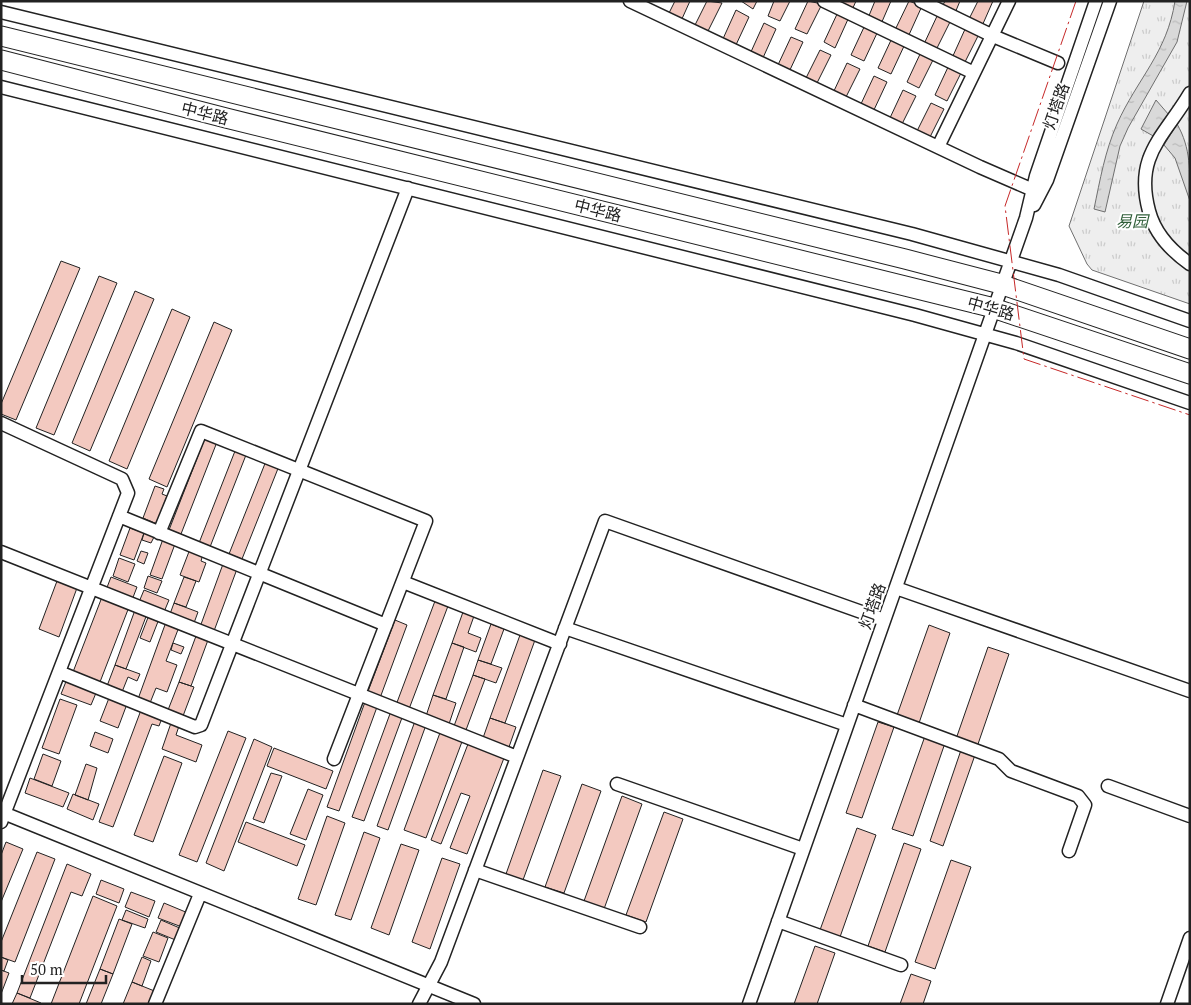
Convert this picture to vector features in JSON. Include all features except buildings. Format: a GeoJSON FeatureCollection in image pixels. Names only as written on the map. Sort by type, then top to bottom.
{"type":"FeatureCollection","features":[{"type":"Feature","properties":{"kind":"highway","name":"中华路"},"geometry":{"type":"LineString","coordinates":[[1,36],[905,259],[1003,285],[1190,349]]}},
{"type":"Feature","properties":{"kind":"highway","name":"中华路"},"geometry":{"type":"LineString","coordinates":[[1,60],[994,308],[1190,374]]}},
{"type":"Feature","properties":{"kind":"street"},"geometry":{"type":"LineString","coordinates":[[630,1],[1033,190]]}},
{"type":"Feature","properties":{"kind":"street"},"geometry":{"type":"LineString","coordinates":[[824,1],[974,73]]}},
{"type":"Feature","properties":{"kind":"street"},"geometry":{"type":"LineString","coordinates":[[921,1],[993,36],[1058,63]]}},
{"type":"Feature","properties":{"kind":"street"},"geometry":{"type":"LineString","coordinates":[[938,147],[1009,1]]}},
{"type":"Feature","properties":{"kind":"street","name":"灯塔路"},"geometry":{"type":"LineString","coordinates":[[749,1004],[1011,262],[1026,218],[1036,176],[1096,1]]}},
{"type":"Feature","properties":{"kind":"street","name":"灯塔路"},"geometry":{"type":"LineString","coordinates":[[1026,218],[1047,180],[1110,1]]}},
{"type":"Feature","properties":{"kind":"street"},"geometry":{"type":"LineString","coordinates":[[1,12],[903,232],[1059,275],[1190,321]]}},
{"type":"Feature","properties":{"kind":"street"},"geometry":{"type":"LineString","coordinates":[[1,87],[985,334],[1190,403]]}},
{"type":"Feature","properties":{"kind":"street"},"geometry":{"type":"LineString","coordinates":[[1190,93],[1155,146],[1145,168],[1143,190],[1154,228],[1176,254],[1190,264]]}},
{"type":"Feature","properties":{"kind":"street"},"geometry":{"type":"LineString","coordinates":[[59,672],[199,727],[408,188]]}},
{"type":"Feature","properties":{"kind":"street"},"geometry":{"type":"LineString","coordinates":[[1,424],[122,479],[128,493],[2,816],[474,1004]]}},
{"type":"Feature","properties":{"kind":"street"},"geometry":{"type":"LineString","coordinates":[[159,532],[201,431],[426,521],[334,759]]}},
{"type":"Feature","properties":{"kind":"street"},"geometry":{"type":"LineString","coordinates":[[119,516],[386,625]]}},
{"type":"Feature","properties":{"kind":"street"},"geometry":{"type":"LineString","coordinates":[[419,1004],[427,985],[441,962],[605,521],[884,620]]}},
{"type":"Feature","properties":{"kind":"street"},"geometry":{"type":"LineString","coordinates":[[1,552],[517,757]]}},
{"type":"Feature","properties":{"kind":"street"},"geometry":{"type":"LineString","coordinates":[[403,582],[560,644]]}},
{"type":"Feature","properties":{"kind":"street"},"geometry":{"type":"LineString","coordinates":[[896,588],[1190,692]]}},
{"type":"Feature","properties":{"kind":"street"},"geometry":{"type":"LineString","coordinates":[[565,628],[847,725]]}},
{"type":"Feature","properties":{"kind":"street"},"geometry":{"type":"LineString","coordinates":[[854,705],[998,759],[1011,771],[1078,796],[1085,805],[1069,851]]}},
{"type":"Feature","properties":{"kind":"street"},"geometry":{"type":"LineString","coordinates":[[617,784],[803,849]]}},
{"type":"Feature","properties":{"kind":"street"},"geometry":{"type":"LineString","coordinates":[[1108,786],[1190,816]]}},
{"type":"Feature","properties":{"kind":"street"},"geometry":{"type":"LineString","coordinates":[[475,870],[640,927]]}},
{"type":"Feature","properties":{"kind":"street"},"geometry":{"type":"LineString","coordinates":[[155,1004],[200,894]]}},
{"type":"Feature","properties":{"kind":"street"},"geometry":{"type":"LineString","coordinates":[[778,921],[900,965]]}},
{"type":"Feature","properties":{"kind":"street"},"geometry":{"type":"LineString","coordinates":[[1167,1004],[1190,938]]}},
{"type":"Feature","properties":{"kind":"green space","name":"易园"},"geometry":{"type":"Polygon","coordinates":[[[1144,1],[1190,1],[1190,304],[1092,270],[1087,264],[1069,226],[1144,1]]]}},
{"type":"Feature","properties":{"kind":"water"},"geometry":{"type":"Polygon","coordinates":[[[1175,1],[1187,1],[1177,42],[1128,128],[1120,146],[1105,212],[1094,209],[1103,166],[1113,134],[1125,108],[1165,36],[1175,1]]]}},
{"type":"Feature","properties":{"kind":"water"},"geometry":{"type":"Polygon","coordinates":[[[1156,100],[1169,115],[1155,137],[1141,129],[1156,100]]]}},
{"type":"Feature","properties":{"kind":"water"},"geometry":{"type":"Polygon","coordinates":[[[1177,124],[1182,133],[1187,151],[1190,170],[1190,201],[1175,158],[1164,145],[1177,124]]]}},
{"type":"Feature","properties":{"kind":"power"},"geometry":{"type":"LineString","coordinates":[[1076,1],[1005,206],[1024,359],[1190,415]]}}]}
